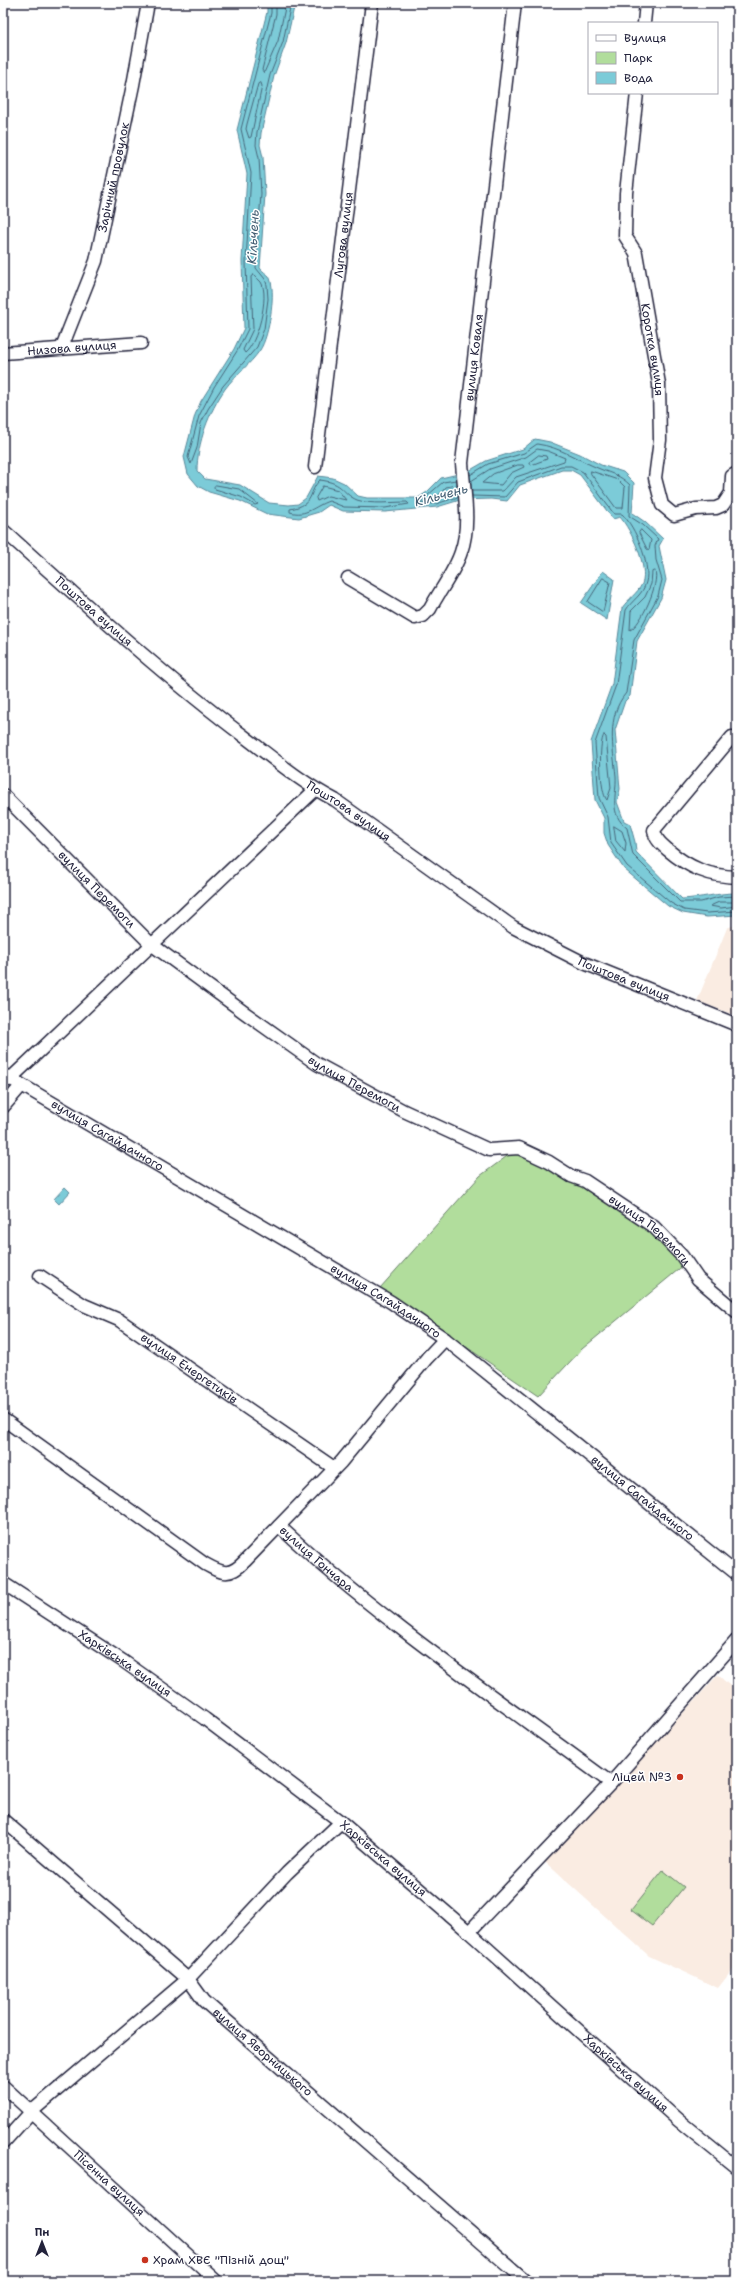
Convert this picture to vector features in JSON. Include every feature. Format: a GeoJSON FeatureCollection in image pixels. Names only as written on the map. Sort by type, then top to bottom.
{"type":"FeatureCollection","features":[{"type":"Feature","properties":{"kind":"street","name":"Зарічний провулок"},"geometry":{"type":"LineString","coordinates":[[62,347],[96,261],[134,85],[148,3]]}},
{"type":"Feature","properties":{"kind":"street","name":"Лугова вулиця"},"geometry":{"type":"LineString","coordinates":[[315,467],[372,3]]}},
{"type":"Feature","properties":{"kind":"street","name":"вулиця Коваля"},"geometry":{"type":"LineString","coordinates":[[348,578],[415,618],[423,616],[430,609],[461,553],[466,535],[462,463],[515,3]]}},
{"type":"Feature","properties":{"kind":"street"},"geometry":{"type":"LineString","coordinates":[[644,22],[646,3]]}},
{"type":"Feature","properties":{"kind":"street","name":"Коротка вулиця"},"geometry":{"type":"LineString","coordinates":[[637,94],[626,193],[625,236],[636,253],[659,384],[660,410],[655,478],[657,492],[662,505],[674,515],[696,509],[716,508],[728,500],[731,493],[732,476],[737,473]]}},
{"type":"Feature","properties":{"kind":"street","name":"Низова вулиця"},"geometry":{"type":"LineString","coordinates":[[3,353],[62,347],[141,343]]}},
{"type":"Feature","properties":{"kind":"street","name":"Поштова вулиця"},"geometry":{"type":"LineString","coordinates":[[3,530],[162,671],[315,790],[335,800],[513,927],[584,963],[737,1025]]}},
{"type":"Feature","properties":{"kind":"street"},"geometry":{"type":"LineString","coordinates":[[732,737],[654,830],[654,835],[662,845],[683,863],[706,873],[737,877]]}},
{"type":"Feature","properties":{"kind":"street"},"geometry":{"type":"LineString","coordinates":[[6,1077],[151,944],[315,790]]}},
{"type":"Feature","properties":{"kind":"street","name":"вулиця Перемоги"},"geometry":{"type":"LineString","coordinates":[[3,795],[151,944],[317,1064],[364,1090],[489,1150],[518,1148],[549,1162],[571,1176],[585,1181],[654,1227],[682,1256],[698,1279],[737,1312]]}},
{"type":"Feature","properties":{"kind":"street","name":"вулиця Сагайдачного"},"geometry":{"type":"LineString","coordinates":[[6,1077],[378,1294],[445,1339],[737,1574]]}},
{"type":"Feature","properties":{"kind":"street"},"geometry":{"type":"LineString","coordinates":[[3,1107],[21,1086]]}},
{"type":"Feature","properties":{"kind":"street","name":"вулиця Енергетиків"},"geometry":{"type":"LineString","coordinates":[[40,1276],[84,1305],[119,1320],[334,1468]]}},
{"type":"Feature","properties":{"kind":"street"},"geometry":{"type":"LineString","coordinates":[[279,1526],[334,1468],[445,1339]]}},
{"type":"Feature","properties":{"kind":"street","name":"вулиця Гончара"},"geometry":{"type":"LineString","coordinates":[[3,1419],[220,1572],[230,1572],[238,1568],[279,1526],[341,1579],[434,1652],[611,1783]]}},
{"type":"Feature","properties":{"kind":"street","name":"Харківська вулиця"},"geometry":{"type":"LineString","coordinates":[[3,1583],[123,1661],[204,1719],[341,1822],[470,1932],[678,2120],[737,2168]]}},
{"type":"Feature","properties":{"kind":"street"},"geometry":{"type":"LineString","coordinates":[[470,1932],[611,1783],[737,1640]]}},
{"type":"Feature","properties":{"kind":"street","name":"вулиця Яворницького"},"geometry":{"type":"LineString","coordinates":[[3,1820],[188,1979],[204,2001],[526,2281]]}},
{"type":"Feature","properties":{"kind":"street"},"geometry":{"type":"LineString","coordinates":[[3,2143],[31,2112],[188,1979],[287,1873],[341,1822]]}},
{"type":"Feature","properties":{"kind":"street","name":"Пісенна вулиця"},"geometry":{"type":"LineString","coordinates":[[3,2086],[216,2281]]}},
{"type":"Feature","properties":{"kind":"shaded area"},"geometry":{"type":"Polygon","coordinates":[[[737,924],[737,1016],[697,1001],[727,928],[737,924]]]}},
{"type":"Feature","properties":{"kind":"shaded area","name":"Ліцей №3"},"geometry":{"type":"Polygon","coordinates":[[[718,1675],[737,1692],[737,1964],[718,1988],[649,1956],[545,1862],[718,1675]]]}},
{"type":"Feature","properties":{"kind":"green space"},"geometry":{"type":"Polygon","coordinates":[[[514,1151],[587,1189],[658,1233],[684,1265],[582,1349],[538,1396],[380,1288],[480,1176],[514,1151]]]}},
{"type":"Feature","properties":{"kind":"green space"},"geometry":{"type":"Polygon","coordinates":[[[663,1870],[684,1887],[652,1926],[631,1910],[663,1870]]]}},
{"type":"Feature","properties":{"kind":"water","name":"Кільчень"},"geometry":{"type":"Polygon","coordinates":[[[267,3],[295,3],[286,43],[274,76],[261,133],[260,145],[263,157],[265,194],[260,268],[269,276],[271,283],[271,313],[269,325],[260,350],[225,389],[209,418],[199,450],[197,471],[205,479],[240,485],[269,503],[289,505],[298,504],[306,498],[318,476],[333,478],[344,483],[358,496],[367,498],[418,498],[427,492],[441,478],[467,472],[486,461],[523,449],[535,439],[550,442],[580,454],[601,465],[623,472],[634,483],[632,513],[645,522],[663,539],[659,546],[666,580],[661,598],[637,641],[630,696],[625,701],[615,730],[620,789],[617,802],[624,821],[630,824],[636,852],[682,899],[737,893],[737,915],[707,917],[683,913],[668,906],[624,869],[608,845],[604,833],[604,818],[595,800],[591,742],[612,684],[622,608],[638,591],[644,577],[638,549],[634,539],[624,523],[620,517],[613,519],[580,475],[571,470],[562,470],[520,485],[507,501],[491,499],[460,500],[437,507],[385,512],[343,511],[329,505],[319,512],[299,518],[267,514],[240,501],[209,492],[198,486],[188,474],[184,457],[195,415],[201,401],[234,349],[244,328],[242,261],[247,174],[237,130],[267,12],[267,3]]]}},
{"type":"Feature","properties":{"kind":"water"},"geometry":{"type":"Polygon","coordinates":[[[603,571],[614,579],[607,620],[581,603],[603,571]]]}},
{"type":"Feature","properties":{"kind":"water"},"geometry":{"type":"Polygon","coordinates":[[[65,1187],[70,1192],[59,1204],[54,1199],[65,1187]]]}},
{"type":"Feature","properties":{"kind":"place","name":"Ліцей №3"},"geometry":{"type":"Point","coordinates":[680,1777]}},
{"type":"Feature","properties":{"kind":"place","name":"Храм ХВЄ \"Пізній дощ\""},"geometry":{"type":"Point","coordinates":[145,2260]}}]}
